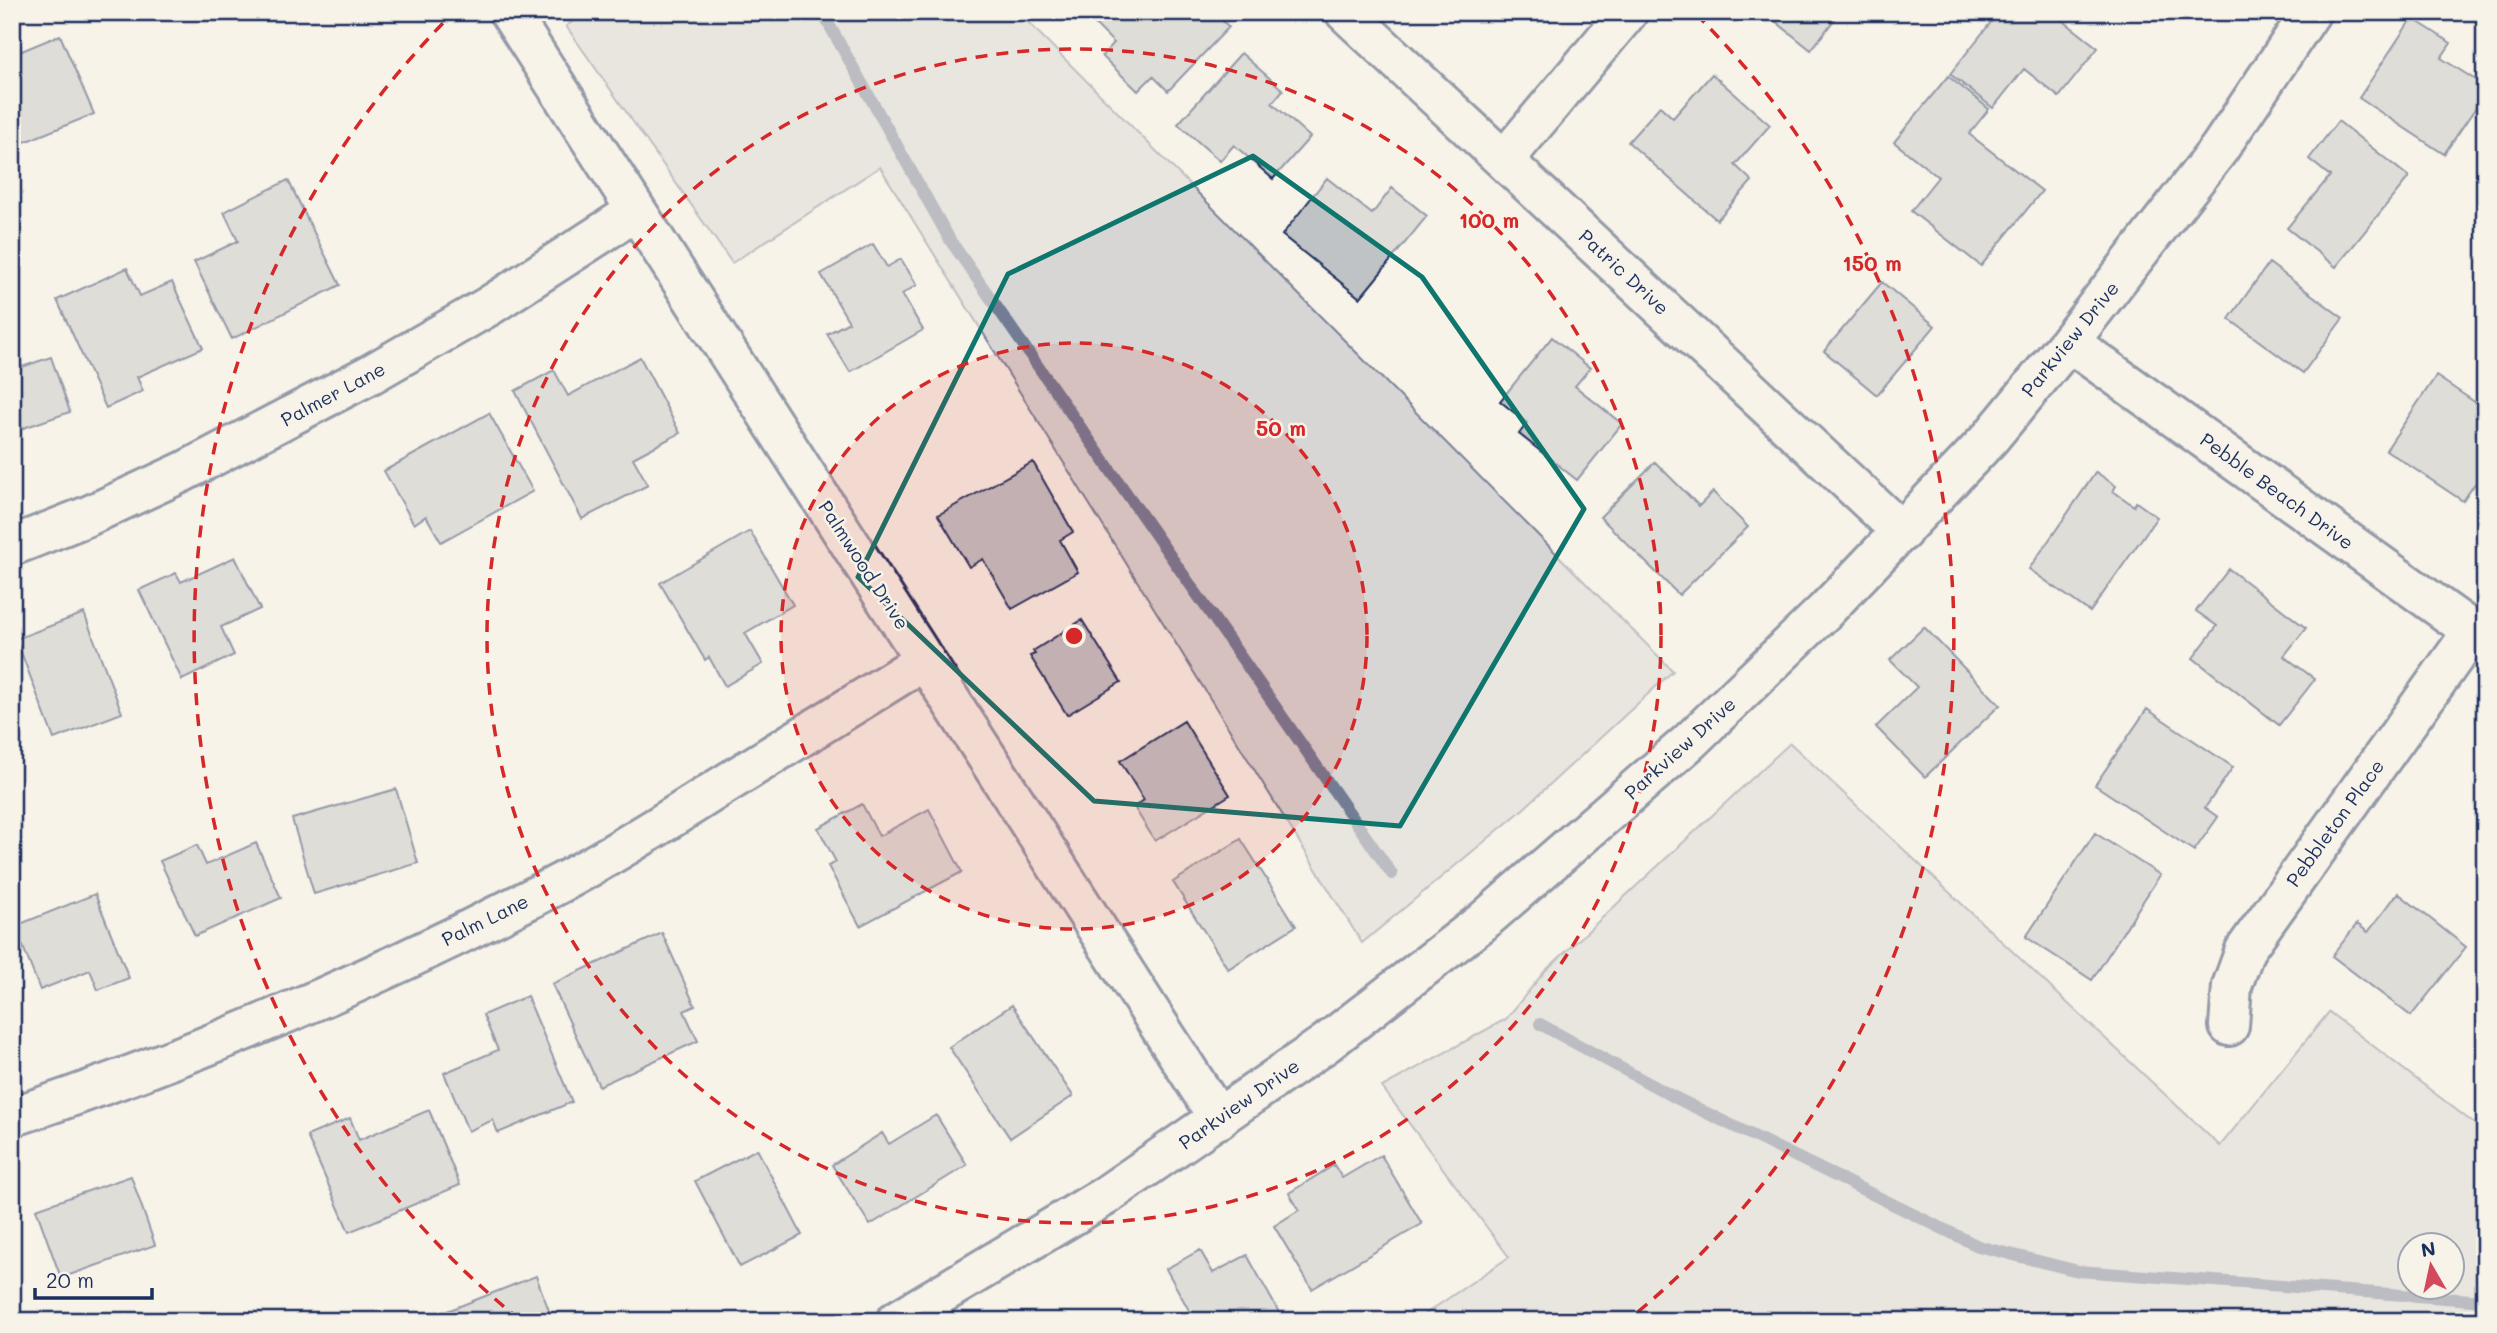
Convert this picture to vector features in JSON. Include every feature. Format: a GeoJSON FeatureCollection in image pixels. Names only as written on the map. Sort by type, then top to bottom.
{"type":"FeatureCollection","features":[{"type":"Feature","properties":{"kind":"street","name":"Palmwood Drive"},"geometry":{"type":"LineString","coordinates":[[509,12],[1219,1119]]}},
{"type":"Feature","properties":{"kind":"street","name":"Patric Drive"},"geometry":{"type":"LineString","coordinates":[[1345,12],[1902,532]]}},
{"type":"Feature","properties":{"kind":"street"},"geometry":{"type":"LineString","coordinates":[[1504,159],[1628,12]]}},
{"type":"Feature","properties":{"kind":"street","name":"Parkview Drive"},"geometry":{"type":"LineString","coordinates":[[896,1321],[1105,1196],[1219,1119],[1381,1002],[1482,923],[1689,743],[1816,620],[1990,438],[2069,342],[2219,149],[2311,12]]}},
{"type":"Feature","properties":{"kind":"street","name":"Palmer Lane"},"geometry":{"type":"LineString","coordinates":[[12,546],[88,516],[183,472],[381,369],[489,306],[636,211]]}},
{"type":"Feature","properties":{"kind":"street","name":"Pebble Beach Drive"},"geometry":{"type":"LineString","coordinates":[[2069,342],[2478,636]]}},
{"type":"Feature","properties":{"kind":"street","name":"Pebbleton Place"},"geometry":{"type":"LineString","coordinates":[[2229,1026],[2232,986],[2245,950],[2478,636]]}},
{"type":"Feature","properties":{"kind":"street","name":"Palm Lane"},"geometry":{"type":"LineString","coordinates":[[12,1117],[136,1074],[242,1033],[486,920],[631,843],[925,660]]}},
{"type":"Feature","properties":{"kind":"highlighted area"},"geometry":{"type":"Polygon","coordinates":[[[1253,156],[1422,277],[1584,509],[1400,826],[1094,801],[858,577],[1008,274],[1253,156]]]}},
{"type":"Feature","properties":{"kind":"shaded area"},"geometry":{"type":"Polygon","coordinates":[[[587,12],[1018,12],[1673,671],[1520,812],[1362,943],[880,167],[732,263],[566,26],[587,12]]]}},
{"type":"Feature","properties":{"kind":"shaded area"},"geometry":{"type":"Polygon","coordinates":[[[1790,743],[2220,1146],[2329,1012],[2485,1132],[2485,1321],[1415,1321],[1509,1257],[1382,1087],[1506,1019],[1545,971],[1790,743]]]}},
{"type":"Feature","properties":{"kind":"building"},"geometry":{"type":"Polygon","coordinates":[[[1103,12],[1168,12],[1177,21],[1185,12],[1213,12],[1229,27],[1168,91],[1153,76],[1138,91],[1102,56],[1114,43],[1093,22],[1103,12]]]}},
{"type":"Feature","properties":{"kind":"building"},"geometry":{"type":"Polygon","coordinates":[[[1764,12],[1840,12],[1811,50],[1764,12]]]}},
{"type":"Feature","properties":{"kind":"building"},"geometry":{"type":"Polygon","coordinates":[[[1999,12],[2052,12],[2098,48],[2059,97],[2024,69],[1993,108],[1950,74],[1999,12]]]}},
{"type":"Feature","properties":{"kind":"building"},"geometry":{"type":"Polygon","coordinates":[[[2412,18],[2451,43],[2441,58],[2485,86],[2485,94],[2444,154],[2359,98],[2412,18]]]}},
{"type":"Feature","properties":{"kind":"building"},"geometry":{"type":"Polygon","coordinates":[[[60,35],[94,114],[12,147],[12,55],[60,35]]]}},
{"type":"Feature","properties":{"kind":"building"},"geometry":{"type":"Polygon","coordinates":[[[1241,53],[1283,90],[1272,103],[1310,137],[1273,179],[1234,145],[1220,161],[1178,124],[1241,53]]]}},
{"type":"Feature","properties":{"kind":"building"},"geometry":{"type":"Polygon","coordinates":[[[1712,74],[1770,125],[1735,165],[1752,181],[1717,220],[1628,142],[1660,106],[1673,118],[1712,74]]]}},
{"type":"Feature","properties":{"kind":"building"},"geometry":{"type":"Polygon","coordinates":[[[1948,76],[1989,109],[1969,134],[2042,191],[1981,266],[1911,211],[1938,177],[1894,142],[1948,76]]]}},
{"type":"Feature","properties":{"kind":"building"},"geometry":{"type":"Polygon","coordinates":[[[2338,121],[2409,177],[2336,267],[2287,228],[2330,176],[2309,159],[2338,121]]]}},
{"type":"Feature","properties":{"kind":"building"},"geometry":{"type":"Polygon","coordinates":[[[1327,178],[1372,214],[1392,188],[1427,216],[1360,298],[1282,235],[1327,178]]]}},
{"type":"Feature","properties":{"kind":"building"},"geometry":{"type":"Polygon","coordinates":[[[288,180],[340,285],[232,339],[194,262],[238,241],[224,212],[288,180]]]}},
{"type":"Feature","properties":{"kind":"building"},"geometry":{"type":"Polygon","coordinates":[[[873,244],[887,267],[901,259],[917,285],[902,294],[923,330],[850,372],[827,334],[849,322],[821,274],[873,244]]]}},
{"type":"Feature","properties":{"kind":"building"},"geometry":{"type":"Polygon","coordinates":[[[2269,263],[2343,318],[2303,373],[2229,319],[2269,263]]]}},
{"type":"Feature","properties":{"kind":"building"},"geometry":{"type":"Polygon","coordinates":[[[127,268],[140,296],[172,282],[203,348],[137,377],[143,391],[106,408],[57,300],[127,268]]]}},
{"type":"Feature","properties":{"kind":"building"},"geometry":{"type":"Polygon","coordinates":[[[1882,282],[1935,326],[1877,395],[1824,351],[1882,282]]]}},
{"type":"Feature","properties":{"kind":"building"},"geometry":{"type":"Polygon","coordinates":[[[1552,337],[1590,368],[1575,386],[1622,424],[1577,480],[1519,434],[1527,423],[1500,401],[1552,337]]]}},
{"type":"Feature","properties":{"kind":"building"},"geometry":{"type":"Polygon","coordinates":[[[16,352],[22,367],[51,357],[70,412],[12,432],[12,353],[16,352]]]}},
{"type":"Feature","properties":{"kind":"building"},"geometry":{"type":"Polygon","coordinates":[[[640,357],[680,433],[633,458],[648,485],[582,519],[515,391],[554,370],[568,396],[640,357]]]}},
{"type":"Feature","properties":{"kind":"building"},"geometry":{"type":"Polygon","coordinates":[[[2436,376],[2485,409],[2485,469],[2463,501],[2386,450],[2436,376]]]}},
{"type":"Feature","properties":{"kind":"building"},"geometry":{"type":"Polygon","coordinates":[[[489,413],[533,491],[441,542],[426,516],[414,524],[384,471],[489,413]]]}},
{"type":"Feature","properties":{"kind":"building"},"geometry":{"type":"Polygon","coordinates":[[[1033,462],[1073,532],[1060,540],[1078,572],[1012,609],[983,559],[969,567],[938,515],[1033,462]]]}},
{"type":"Feature","properties":{"kind":"building"},"geometry":{"type":"Polygon","coordinates":[[[1655,462],[1699,506],[1713,492],[1748,527],[1679,595],[1600,517],[1655,462]]]}},
{"type":"Feature","properties":{"kind":"building"},"geometry":{"type":"Polygon","coordinates":[[[2096,472],[2116,486],[2113,491],[2134,506],[2136,502],[2157,517],[2090,612],[2029,569],[2096,472]]]}},
{"type":"Feature","properties":{"kind":"building"},"geometry":{"type":"Polygon","coordinates":[[[750,531],[793,605],[745,633],[763,664],[725,686],[709,657],[705,660],[660,583],[750,531]]]}},
{"type":"Feature","properties":{"kind":"building"},"geometry":{"type":"Polygon","coordinates":[[[235,557],[260,609],[221,627],[234,655],[182,680],[139,590],[176,573],[181,582],[235,557]]]}},
{"type":"Feature","properties":{"kind":"building"},"geometry":{"type":"Polygon","coordinates":[[[2229,569],[2306,628],[2284,656],[2315,679],[2279,725],[2193,658],[2217,626],[2196,611],[2229,569]]]}},
{"type":"Feature","properties":{"kind":"building"},"geometry":{"type":"Polygon","coordinates":[[[84,613],[122,713],[54,739],[16,639],[84,613]]]}},
{"type":"Feature","properties":{"kind":"building"},"geometry":{"type":"Polygon","coordinates":[[[1082,620],[1121,682],[1067,715],[1030,656],[1035,654],[1033,651],[1082,620]]]}},
{"type":"Feature","properties":{"kind":"building"},"geometry":{"type":"Polygon","coordinates":[[[1924,627],[2000,705],[1925,777],[1876,727],[1917,687],[1890,660],[1924,627]]]}},
{"type":"Feature","properties":{"kind":"building"},"geometry":{"type":"Polygon","coordinates":[[[2147,709],[2233,767],[2205,808],[2218,817],[2194,851],[2095,785],[2147,709]]]}},
{"type":"Feature","properties":{"kind":"building"},"geometry":{"type":"Polygon","coordinates":[[[1184,721],[1230,795],[1155,841],[1134,807],[1144,800],[1120,761],[1184,721]]]}},
{"type":"Feature","properties":{"kind":"building"},"geometry":{"type":"Polygon","coordinates":[[[396,789],[418,863],[314,894],[292,819],[396,789]]]}},
{"type":"Feature","properties":{"kind":"building"},"geometry":{"type":"Polygon","coordinates":[[[862,804],[879,836],[929,809],[962,872],[860,926],[828,866],[836,862],[818,828],[862,804]]]}},
{"type":"Feature","properties":{"kind":"building"},"geometry":{"type":"Polygon","coordinates":[[[2095,833],[2160,875],[2092,980],[2026,937],[2095,833]]]}},
{"type":"Feature","properties":{"kind":"building"},"geometry":{"type":"Polygon","coordinates":[[[1241,839],[1296,926],[1228,969],[1173,882],[1241,839]]]}},
{"type":"Feature","properties":{"kind":"building"},"geometry":{"type":"Polygon","coordinates":[[[256,843],[281,898],[195,936],[160,861],[197,845],[206,865],[256,843]]]}},
{"type":"Feature","properties":{"kind":"building"},"geometry":{"type":"Polygon","coordinates":[[[2398,893],[2466,947],[2411,1016],[2332,956],[2357,924],[2368,932],[2398,893]]]}},
{"type":"Feature","properties":{"kind":"building"},"geometry":{"type":"Polygon","coordinates":[[[95,894],[129,978],[98,990],[90,970],[40,990],[15,926],[95,894]]]}},
{"type":"Feature","properties":{"kind":"building"},"geometry":{"type":"Polygon","coordinates":[[[662,933],[695,1006],[684,1011],[698,1041],[599,1086],[552,984],[662,933]]]}},
{"type":"Feature","properties":{"kind":"building"},"geometry":{"type":"Polygon","coordinates":[[[527,996],[572,1102],[498,1133],[493,1120],[468,1131],[444,1073],[498,1050],[483,1015],[527,996]]]}},
{"type":"Feature","properties":{"kind":"building"},"geometry":{"type":"Polygon","coordinates":[[[1012,1005],[1073,1096],[1010,1138],[949,1047],[1012,1005]]]}},
{"type":"Feature","properties":{"kind":"building"},"geometry":{"type":"Polygon","coordinates":[[[429,1110],[460,1185],[349,1232],[307,1136],[350,1118],[359,1140],[429,1110]]]}},
{"type":"Feature","properties":{"kind":"building"},"geometry":{"type":"Polygon","coordinates":[[[936,1115],[967,1165],[870,1225],[832,1165],[882,1133],[889,1144],[936,1115]]]}},
{"type":"Feature","properties":{"kind":"building"},"geometry":{"type":"Polygon","coordinates":[[[757,1149],[802,1235],[740,1267],[695,1181],[757,1149]]]}},
{"type":"Feature","properties":{"kind":"building"},"geometry":{"type":"Polygon","coordinates":[[[1381,1155],[1422,1224],[1312,1289],[1274,1226],[1299,1210],[1289,1193],[1334,1165],[1342,1178],[1381,1155]]]}},
{"type":"Feature","properties":{"kind":"building"},"geometry":{"type":"Polygon","coordinates":[[[131,1176],[155,1245],[61,1278],[36,1209],[131,1176]]]}},
{"type":"Feature","properties":{"kind":"building"},"geometry":{"type":"Polygon","coordinates":[[[1200,1250],[1213,1273],[1247,1255],[1281,1316],[1273,1321],[1195,1321],[1166,1269],[1200,1250]]]}},
{"type":"Feature","properties":{"kind":"building"},"geometry":{"type":"Polygon","coordinates":[[[536,1276],[553,1321],[434,1321],[432,1317],[536,1276]]]}},
{"type":"Feature","properties":{"kind":"waterway"},"geometry":{"type":"LineString","coordinates":[[822,12],[950,240],[1392,874]]}},
{"type":"Feature","properties":{"kind":"waterway"},"geometry":{"type":"LineString","coordinates":[[1540,1024],[1676,1098],[1978,1246],[2078,1271],[2485,1301]]}}]}
